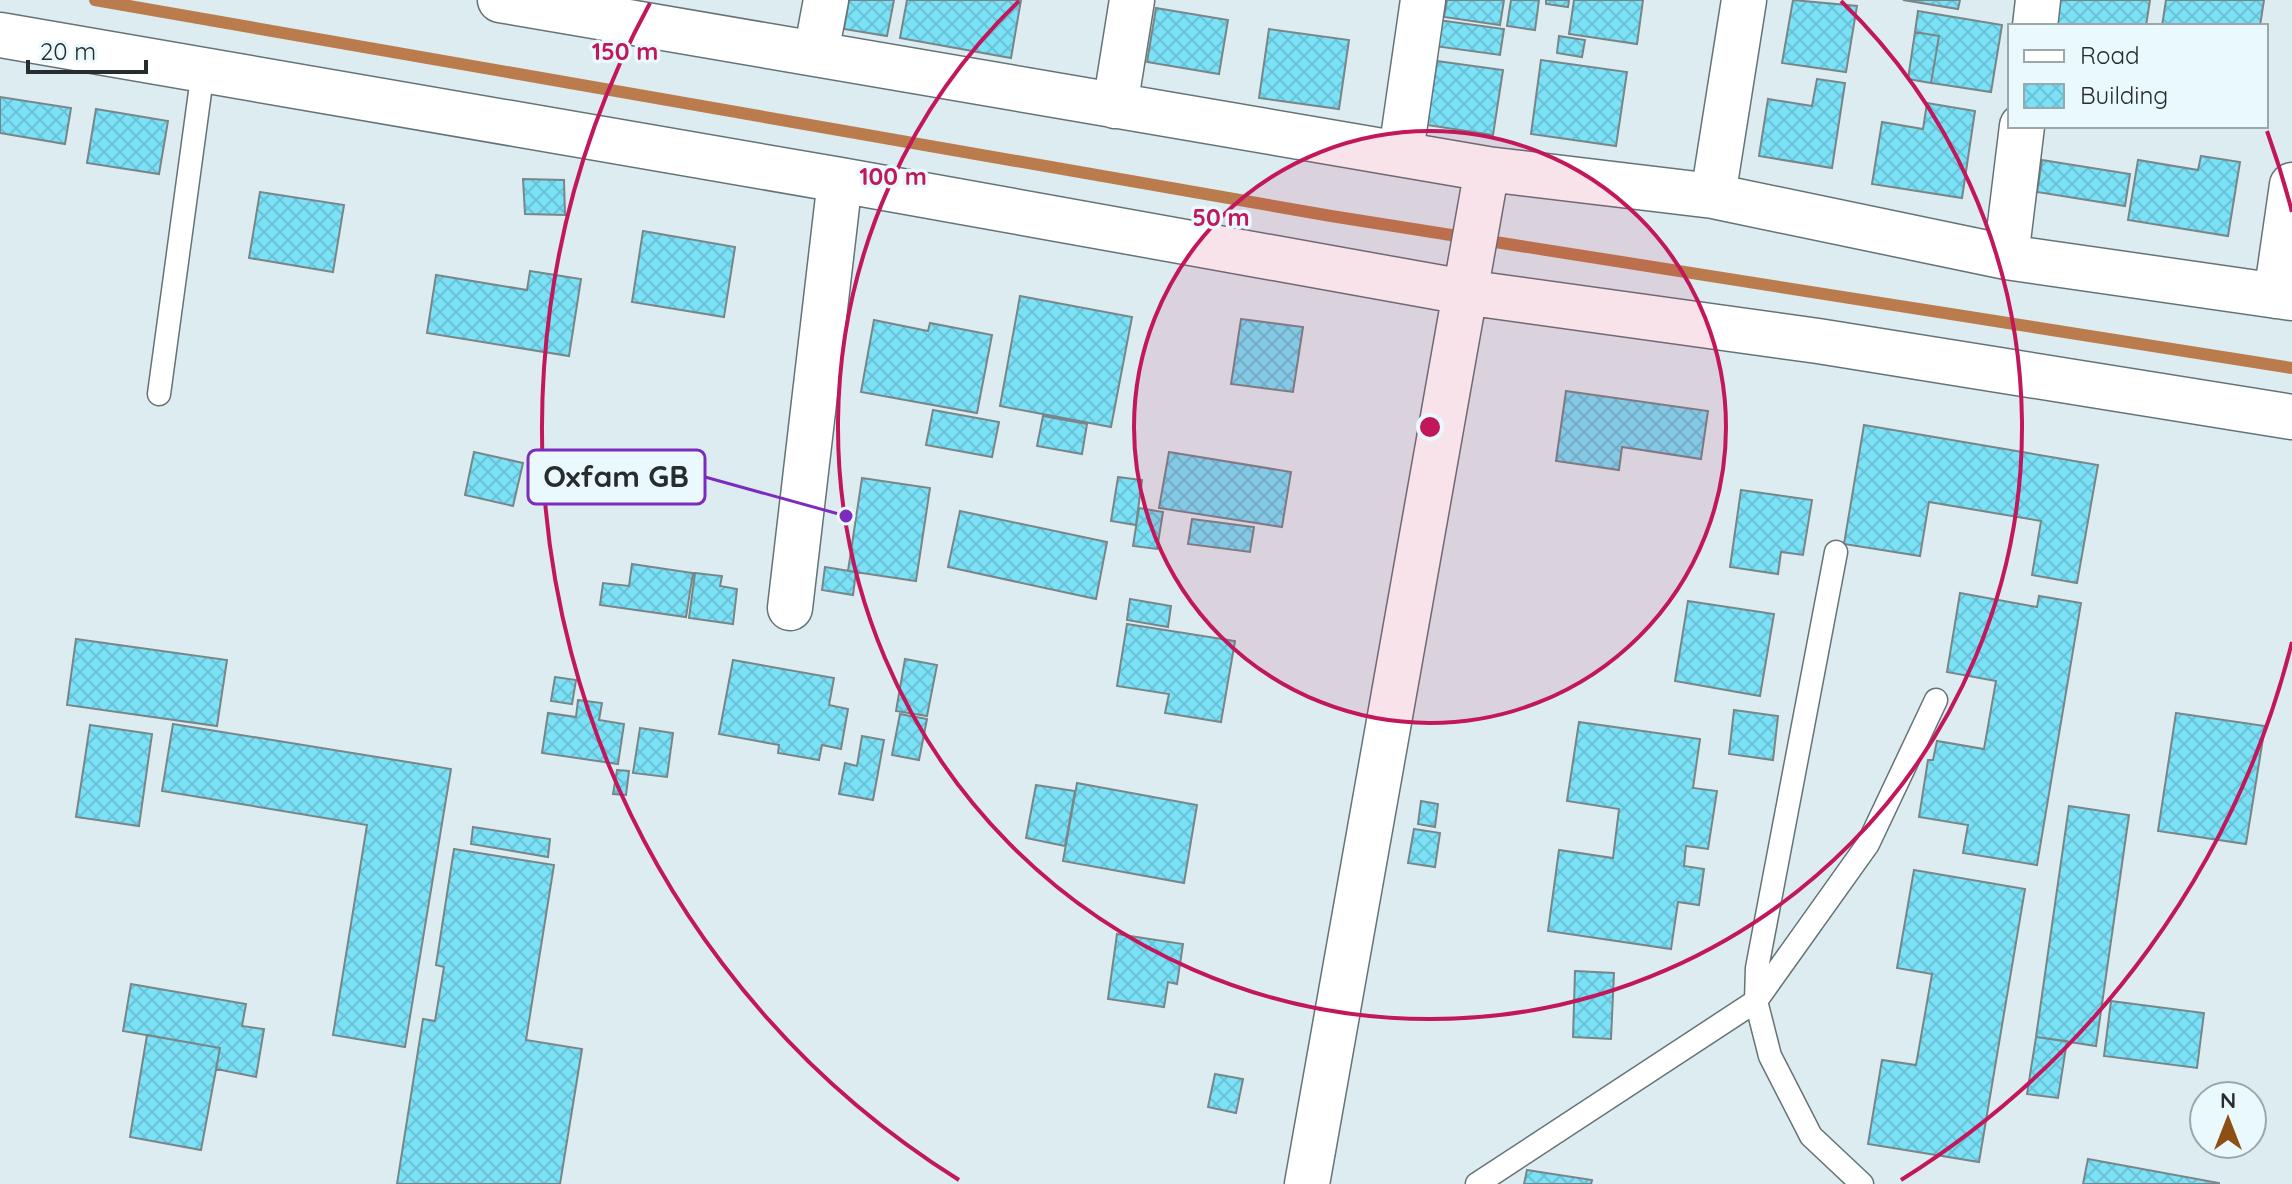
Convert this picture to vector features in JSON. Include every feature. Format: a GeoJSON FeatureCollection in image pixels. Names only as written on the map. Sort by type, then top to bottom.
{"type":"FeatureCollection","features":[{"type":"Feature","properties":{"kind":"street"},"geometry":{"type":"LineString","coordinates":[[500,0],[1487,169],[1713,196],[2006,257],[2284,297],[2292,185]]}},
{"type":"Feature","properties":{"kind":"street"},"geometry":{"type":"LineString","coordinates":[[816,53],[826,0]]}},
{"type":"Feature","properties":{"kind":"street"},"geometry":{"type":"LineString","coordinates":[[1115,106],[1132,0]]}},
{"type":"Feature","properties":{"kind":"street"},"geometry":{"type":"LineString","coordinates":[[1401,152],[1423,0]]}},
{"type":"Feature","properties":{"kind":"street"},"geometry":{"type":"LineString","coordinates":[[1713,196],[1744,0]]}},
{"type":"Feature","properties":{"kind":"street"},"geometry":{"type":"LineString","coordinates":[[2035,24],[2038,0]]}},
{"type":"Feature","properties":{"kind":"street"},"geometry":{"type":"LineString","coordinates":[[0,35],[840,180],[1464,292],[1818,341],[2292,417]]}},
{"type":"Feature","properties":{"kind":"street"},"geometry":{"type":"LineString","coordinates":[[2006,257],[2022,128]]}},
{"type":"Feature","properties":{"kind":"street"},"geometry":{"type":"LineString","coordinates":[[1307,1184],[1487,169]]}},
{"type":"Feature","properties":{"kind":"street"},"geometry":{"type":"LineString","coordinates":[[790,608],[840,180]]}},
{"type":"Feature","properties":{"kind":"lane"},"geometry":{"type":"LineString","coordinates":[[159,394],[203,70]]}},
{"type":"Feature","properties":{"kind":"lane"},"geometry":{"type":"LineString","coordinates":[[1836,552],[1757,968],[1756,1001],[1770,1056],[1811,1136],[1862,1184]]}},
{"type":"Feature","properties":{"kind":"lane"},"geometry":{"type":"LineString","coordinates":[[1477,1184],[1756,1001],[1868,844],[1936,700]]}},
{"type":"Feature","properties":{"kind":"building"},"geometry":{"type":"Polygon","coordinates":[[[849,0],[894,0],[887,36],[844,29],[849,0]]]}},
{"type":"Feature","properties":{"kind":"building"},"geometry":{"type":"Polygon","coordinates":[[[907,0],[1021,0],[1011,58],[900,38],[907,0]]]}},
{"type":"Feature","properties":{"kind":"building"},"geometry":{"type":"Polygon","coordinates":[[[1447,0],[1504,0],[1500,25],[1444,17],[1447,0]]]}},
{"type":"Feature","properties":{"kind":"building"},"geometry":{"type":"Polygon","coordinates":[[[1511,0],[1539,0],[1535,30],[1507,26],[1511,0]]]}},
{"type":"Feature","properties":{"kind":"building"},"geometry":{"type":"Polygon","coordinates":[[[1546,0],[1569,0],[1568,7],[1546,4],[1546,0]]]}},
{"type":"Feature","properties":{"kind":"building"},"geometry":{"type":"Polygon","coordinates":[[[1574,0],[1643,0],[1637,44],[1569,34],[1574,0]]]}},
{"type":"Feature","properties":{"kind":"building"},"geometry":{"type":"Polygon","coordinates":[[[1793,0],[1857,6],[1846,72],[1782,63],[1793,0]]]}},
{"type":"Feature","properties":{"kind":"building"},"geometry":{"type":"Polygon","coordinates":[[[1903,0],[1960,0],[1958,9],[1903,0]]]}},
{"type":"Feature","properties":{"kind":"building"},"geometry":{"type":"Polygon","coordinates":[[[2051,0],[2150,0],[2146,24],[2051,24],[2051,0]]]}},
{"type":"Feature","properties":{"kind":"building"},"geometry":{"type":"Polygon","coordinates":[[[2166,0],[2264,0],[2260,24],[2162,24],[2166,0]]]}},
{"type":"Feature","properties":{"kind":"building"},"geometry":{"type":"Polygon","coordinates":[[[1156,8],[1228,20],[1219,74],[1147,62],[1156,8]]]}},
{"type":"Feature","properties":{"kind":"building"},"geometry":{"type":"Polygon","coordinates":[[[1918,11],[2002,25],[1991,92],[1931,83],[1939,36],[1915,32],[1918,11]]]}},
{"type":"Feature","properties":{"kind":"building"},"geometry":{"type":"Polygon","coordinates":[[[1431,19],[1504,29],[1500,55],[1427,45],[1431,19]]]}},
{"type":"Feature","properties":{"kind":"building"},"geometry":{"type":"Polygon","coordinates":[[[1269,29],[1349,40],[1339,109],[1259,98],[1269,29]]]}},
{"type":"Feature","properties":{"kind":"building"},"geometry":{"type":"Polygon","coordinates":[[[1915,32],[1939,36],[1931,83],[1908,79],[1915,32]]]}},
{"type":"Feature","properties":{"kind":"building"},"geometry":{"type":"Polygon","coordinates":[[[1559,36],[1585,40],[1582,57],[1557,53],[1559,36]]]}},
{"type":"Feature","properties":{"kind":"building"},"geometry":{"type":"Polygon","coordinates":[[[1541,60],[1627,72],[1616,146],[1531,134],[1541,60]]]}},
{"type":"Feature","properties":{"kind":"building"},"geometry":{"type":"Polygon","coordinates":[[[1437,61],[1503,70],[1493,135],[1427,125],[1437,61]]]}},
{"type":"Feature","properties":{"kind":"building"},"geometry":{"type":"Polygon","coordinates":[[[1817,79],[1845,83],[1832,168],[1759,156],[1768,99],[1812,106],[1817,79]]]}},
{"type":"Feature","properties":{"kind":"building"},"geometry":{"type":"Polygon","coordinates":[[[0,97],[71,108],[65,144],[0,133],[0,97]]]}},
{"type":"Feature","properties":{"kind":"building"},"geometry":{"type":"Polygon","coordinates":[[[1927,103],[1975,111],[1962,198],[1872,184],[1882,122],[1923,129],[1927,103]]]}},
{"type":"Feature","properties":{"kind":"building"},"geometry":{"type":"Polygon","coordinates":[[[96,109],[168,121],[159,174],[87,163],[96,109]]]}},
{"type":"Feature","properties":{"kind":"building"},"geometry":{"type":"Polygon","coordinates":[[[2201,156],[2240,162],[2228,236],[2128,220],[2138,160],[2198,170],[2201,156]]]}},
{"type":"Feature","properties":{"kind":"building"},"geometry":{"type":"Polygon","coordinates":[[[2042,160],[2130,174],[2125,206],[2037,192],[2042,160]]]}},
{"type":"Feature","properties":{"kind":"building"},"geometry":{"type":"Polygon","coordinates":[[[523,179],[564,180],[565,215],[525,214],[523,179]]]}},
{"type":"Feature","properties":{"kind":"building"},"geometry":{"type":"Polygon","coordinates":[[[260,192],[344,205],[333,272],[249,258],[260,192]]]}},
{"type":"Feature","properties":{"kind":"building"},"geometry":{"type":"Polygon","coordinates":[[[643,231],[735,247],[724,317],[632,302],[643,231]]]}},
{"type":"Feature","properties":{"kind":"building"},"geometry":{"type":"Polygon","coordinates":[[[530,271],[581,279],[569,356],[427,333],[436,275],[527,290],[530,271]]]}},
{"type":"Feature","properties":{"kind":"building"},"geometry":{"type":"Polygon","coordinates":[[[1020,296],[1132,317],[1111,427],[1000,406],[1020,296]]]}},
{"type":"Feature","properties":{"kind":"building"},"geometry":{"type":"Polygon","coordinates":[[[1241,319],[1303,327],[1293,392],[1231,384],[1241,319]]]}},
{"type":"Feature","properties":{"kind":"building"},"geometry":{"type":"Polygon","coordinates":[[[874,320],[928,331],[930,323],[992,335],[977,413],[861,392],[874,320]]]}},
{"type":"Feature","properties":{"kind":"building"},"geometry":{"type":"Polygon","coordinates":[[[1566,391],[1708,411],[1701,459],[1622,447],[1619,470],[1556,461],[1566,391]]]}},
{"type":"Feature","properties":{"kind":"building"},"geometry":{"type":"Polygon","coordinates":[[[933,410],[999,422],[992,457],[926,445],[933,410]]]}},
{"type":"Feature","properties":{"kind":"building"},"geometry":{"type":"Polygon","coordinates":[[[1043,416],[1087,424],[1082,454],[1037,446],[1043,416]]]}},
{"type":"Feature","properties":{"kind":"building"},"geometry":{"type":"Polygon","coordinates":[[[1864,425],[2098,465],[2077,583],[2032,575],[2041,521],[1929,502],[1920,556],[1844,544],[1864,425]]]}},
{"type":"Feature","properties":{"kind":"building"},"geometry":{"type":"Polygon","coordinates":[[[474,452],[523,463],[513,506],[465,495],[474,452]]]}},
{"type":"Feature","properties":{"kind":"building"},"geometry":{"type":"Polygon","coordinates":[[[1169,452],[1291,472],[1282,527],[1159,508],[1169,452]]]}},
{"type":"Feature","properties":{"kind":"building"},"geometry":{"type":"Polygon","coordinates":[[[1118,477],[1142,480],[1136,525],[1111,521],[1118,477]]]}},
{"type":"Feature","properties":{"kind":"building"},"geometry":{"type":"Polygon","coordinates":[[[862,478],[930,488],[916,581],[848,571],[862,478]]]}},
{"type":"Feature","properties":{"kind":"building"},"geometry":{"type":"Polygon","coordinates":[[[1741,490],[1812,500],[1803,555],[1781,552],[1778,574],[1730,567],[1741,490]]]}},
{"type":"Feature","properties":{"kind":"building"},"geometry":{"type":"Polygon","coordinates":[[[1139,508],[1163,512],[1157,549],[1133,546],[1139,508]]]}},
{"type":"Feature","properties":{"kind":"building"},"geometry":{"type":"Polygon","coordinates":[[[960,511],[1107,542],[1096,599],[948,567],[960,511]]]}},
{"type":"Feature","properties":{"kind":"building"},"geometry":{"type":"Polygon","coordinates":[[[1192,519],[1254,527],[1250,552],[1188,544],[1192,519]]]}},
{"type":"Feature","properties":{"kind":"building"},"geometry":{"type":"Polygon","coordinates":[[[632,564],[693,573],[686,617],[600,605],[603,583],[629,586],[632,564]]]}},
{"type":"Feature","properties":{"kind":"building"},"geometry":{"type":"Polygon","coordinates":[[[825,567],[856,572],[853,595],[822,590],[825,567]]]}},
{"type":"Feature","properties":{"kind":"building"},"geometry":{"type":"Polygon","coordinates":[[[695,573],[722,576],[720,586],[737,589],[733,624],[689,618],[695,573]]]}},
{"type":"Feature","properties":{"kind":"building"},"geometry":{"type":"Polygon","coordinates":[[[1960,593],[2037,607],[2039,596],[2081,603],[2037,865],[1963,853],[1968,825],[1919,817],[1928,760],[1933,760],[1937,741],[1984,749],[1996,681],[1947,672],[1960,593]]]}},
{"type":"Feature","properties":{"kind":"building"},"geometry":{"type":"Polygon","coordinates":[[[1130,599],[1171,606],[1168,627],[1127,620],[1130,599]]]}},
{"type":"Feature","properties":{"kind":"building"},"geometry":{"type":"Polygon","coordinates":[[[1688,601],[1774,614],[1760,696],[1675,681],[1688,601]]]}},
{"type":"Feature","properties":{"kind":"building"},"geometry":{"type":"Polygon","coordinates":[[[1127,624],[1235,641],[1221,722],[1165,713],[1169,694],[1117,686],[1127,624]]]}},
{"type":"Feature","properties":{"kind":"building"},"geometry":{"type":"Polygon","coordinates":[[[76,639],[227,660],[217,726],[67,705],[76,639]]]}},
{"type":"Feature","properties":{"kind":"building"},"geometry":{"type":"Polygon","coordinates":[[[905,659],[937,665],[927,716],[896,711],[905,659]]]}},
{"type":"Feature","properties":{"kind":"building"},"geometry":{"type":"Polygon","coordinates":[[[733,660],[834,678],[829,705],[848,709],[841,749],[822,745],[819,760],[778,753],[779,745],[719,734],[733,660]]]}},
{"type":"Feature","properties":{"kind":"building"},"geometry":{"type":"Polygon","coordinates":[[[555,677],[576,680],[572,704],[551,701],[555,677]]]}},
{"type":"Feature","properties":{"kind":"building"},"geometry":{"type":"Polygon","coordinates":[[[578,700],[602,703],[599,720],[624,724],[618,764],[542,753],[548,713],[576,717],[578,700]]]}},
{"type":"Feature","properties":{"kind":"building"},"geometry":{"type":"Polygon","coordinates":[[[1734,710],[1778,716],[1773,760],[1729,754],[1734,710]]]}},
{"type":"Feature","properties":{"kind":"building"},"geometry":{"type":"Polygon","coordinates":[[[2176,713],[2265,726],[2246,844],[2158,831],[2176,713]]]}},
{"type":"Feature","properties":{"kind":"building"},"geometry":{"type":"Polygon","coordinates":[[[900,714],[927,719],[919,760],[892,755],[900,714]]]}},
{"type":"Feature","properties":{"kind":"building"},"geometry":{"type":"Polygon","coordinates":[[[1579,722],[1700,739],[1693,788],[1717,791],[1708,849],[1686,846],[1684,866],[1704,869],[1699,905],[1678,902],[1671,949],[1548,931],[1559,850],[1613,858],[1619,809],[1567,801],[1579,722]]]}},
{"type":"Feature","properties":{"kind":"building"},"geometry":{"type":"Polygon","coordinates":[[[173,724],[451,769],[405,1047],[333,1035],[367,825],[162,791],[173,724]]]}},
{"type":"Feature","properties":{"kind":"building"},"geometry":{"type":"Polygon","coordinates":[[[90,725],[152,734],[139,826],[76,817],[90,725]]]}},
{"type":"Feature","properties":{"kind":"building"},"geometry":{"type":"Polygon","coordinates":[[[640,728],[673,733],[667,777],[633,773],[640,728]]]}},
{"type":"Feature","properties":{"kind":"building"},"geometry":{"type":"Polygon","coordinates":[[[862,736],[884,740],[873,800],[839,794],[845,763],[857,766],[862,736]]]}},
{"type":"Feature","properties":{"kind":"building"},"geometry":{"type":"Polygon","coordinates":[[[617,770],[629,771],[626,795],[613,794],[617,770]]]}},
{"type":"Feature","properties":{"kind":"building"},"geometry":{"type":"Polygon","coordinates":[[[1077,783],[1197,805],[1184,883],[1063,861],[1077,783]]]}},
{"type":"Feature","properties":{"kind":"building"},"geometry":{"type":"Polygon","coordinates":[[[1036,785],[1075,791],[1065,846],[1026,838],[1036,785]]]}},
{"type":"Feature","properties":{"kind":"building"},"geometry":{"type":"Polygon","coordinates":[[[1421,801],[1438,804],[1435,827],[1418,824],[1421,801]]]}},
{"type":"Feature","properties":{"kind":"building"},"geometry":{"type":"Polygon","coordinates":[[[2069,806],[2129,815],[2096,1046],[2036,1037],[2069,806]]]}},
{"type":"Feature","properties":{"kind":"building"},"geometry":{"type":"Polygon","coordinates":[[[473,827],[550,839],[548,857],[471,844],[473,827]]]}},
{"type":"Feature","properties":{"kind":"building"},"geometry":{"type":"Polygon","coordinates":[[[1414,829],[1440,833],[1435,867],[1408,863],[1414,829]]]}},
{"type":"Feature","properties":{"kind":"building"},"geometry":{"type":"Polygon","coordinates":[[[454,849],[554,865],[526,1040],[582,1049],[560,1184],[397,1184],[423,1019],[435,1021],[444,967],[436,965],[454,849]]]}},
{"type":"Feature","properties":{"kind":"building"},"geometry":{"type":"Polygon","coordinates":[[[1914,870],[2025,889],[1979,1162],[1868,1144],[1882,1060],[1916,1065],[1932,974],[1897,968],[1914,870]]]}},
{"type":"Feature","properties":{"kind":"building"},"geometry":{"type":"Polygon","coordinates":[[[1117,934],[1183,944],[1177,984],[1168,982],[1164,1007],[1108,999],[1117,934]]]}},
{"type":"Feature","properties":{"kind":"building"},"geometry":{"type":"Polygon","coordinates":[[[1575,971],[1614,973],[1611,1039],[1573,1037],[1575,971]]]}},
{"type":"Feature","properties":{"kind":"building"},"geometry":{"type":"Polygon","coordinates":[[[131,984],[246,1004],[242,1026],[264,1029],[256,1077],[216,1069],[220,1048],[123,1031],[131,984]]]}},
{"type":"Feature","properties":{"kind":"building"},"geometry":{"type":"Polygon","coordinates":[[[2111,1001],[2204,1013],[2197,1068],[2104,1056],[2111,1001]]]}},
{"type":"Feature","properties":{"kind":"building"},"geometry":{"type":"Polygon","coordinates":[[[147,1035],[220,1048],[201,1150],[130,1137],[147,1035]]]}},
{"type":"Feature","properties":{"kind":"building"},"geometry":{"type":"Polygon","coordinates":[[[2036,1037],[2067,1041],[2058,1098],[2027,1094],[2036,1037]]]}},
{"type":"Feature","properties":{"kind":"building"},"geometry":{"type":"Polygon","coordinates":[[[1215,1074],[1243,1079],[1236,1113],[1208,1107],[1215,1074]]]}},
{"type":"Feature","properties":{"kind":"building"},"geometry":{"type":"Polygon","coordinates":[[[2088,1159],[2219,1183],[2219,1184],[2083,1184],[2088,1159]]]}},
{"type":"Feature","properties":{"kind":"building"},"geometry":{"type":"Polygon","coordinates":[[[1527,1170],[1592,1180],[1591,1184],[1524,1184],[1527,1170]]]}},
{"type":"Feature","properties":{"kind":"waterway"},"geometry":{"type":"LineString","coordinates":[[95,0],[1331,216],[2292,368]]}},
{"type":"Feature","properties":{"kind":"place","name":"Oxfam GB"},"geometry":{"type":"Point","coordinates":[846,516]}}]}
